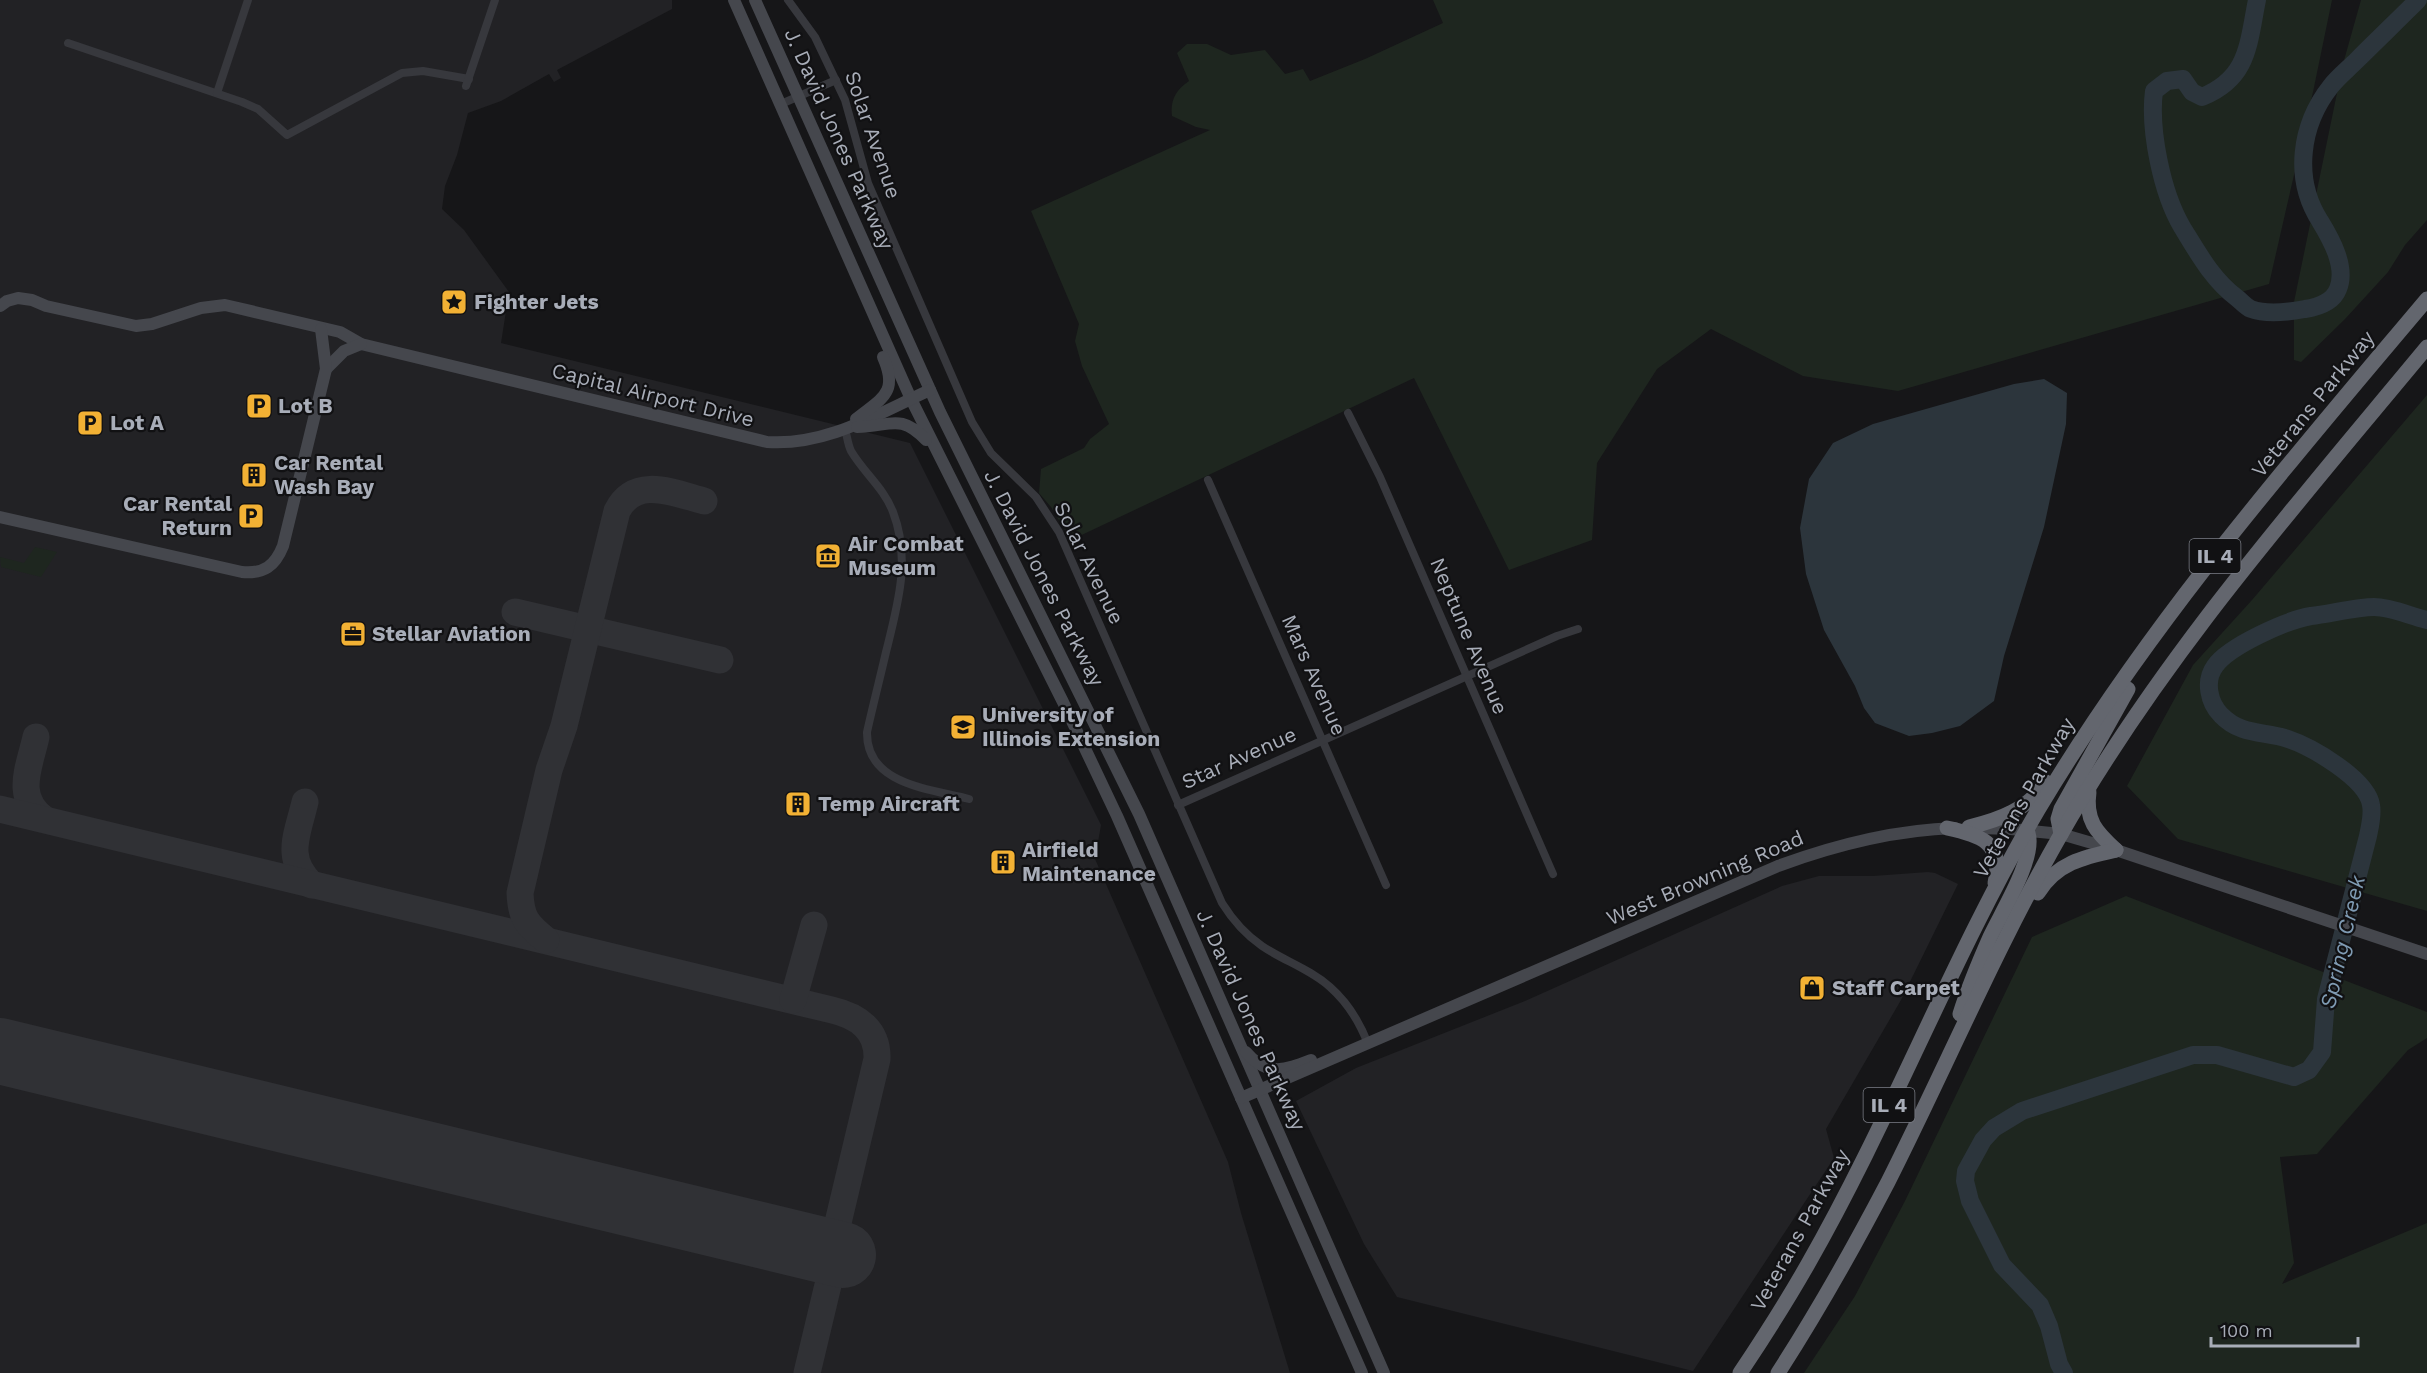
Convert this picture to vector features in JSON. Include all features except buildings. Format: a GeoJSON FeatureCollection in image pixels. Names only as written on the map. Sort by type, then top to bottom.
{"type":"FeatureCollection","features":[{"type":"Feature","properties":{"kind":"highway","name":"Veterans Parkway"},"geometry":{"type":"LineString","coordinates":[[1740,1373],[1826,1231],[1994,891],[2070,757],[2138,656],[2190,586],[2427,298]]}},
{"type":"Feature","properties":{"kind":"highway","name":"IL 4"},"geometry":{"type":"LineString","coordinates":[[1778,1373],[1836,1278],[1888,1182],[1991,970],[2061,834],[2091,785],[2139,710],[2221,599],[2427,347]]}},
{"type":"Feature","properties":{"kind":"highway"},"geometry":{"type":"LineString","coordinates":[[2061,834],[2058,819],[2073,784],[2190,586]]}},
{"type":"Feature","properties":{"kind":"highway"},"geometry":{"type":"LineString","coordinates":[[1969,827],[1991,822],[2011,813],[2034,797],[2090,711],[2109,700]]}},
{"type":"Feature","properties":{"kind":"highway"},"geometry":{"type":"LineString","coordinates":[[2091,785],[2088,802],[2089,819],[2096,831],[2116,850]]}},
{"type":"Feature","properties":{"kind":"highway"},"geometry":{"type":"LineString","coordinates":[[1947,828],[1981,837],[1992,848],[1997,866],[1994,891]]}},
{"type":"Feature","properties":{"kind":"highway"},"geometry":{"type":"LineString","coordinates":[[1948,1058],[1965,998],[1989,938],[2025,863],[2029,838],[2027,831]]}},
{"type":"Feature","properties":{"kind":"highway"},"geometry":{"type":"LineString","coordinates":[[1991,970],[2005,958],[2039,891],[2049,877],[2077,859],[2116,850]]}},
{"type":"Feature","properties":{"kind":"main road","name":"J. David Jones Parkway"},"geometry":{"type":"LineString","coordinates":[[734,0],[911,399],[1063,702],[1112,806],[1362,1373]]}},
{"type":"Feature","properties":{"kind":"main road","name":"J. David Jones Parkway"},"geometry":{"type":"LineString","coordinates":[[755,0],[979,494],[1139,813],[1384,1373]]}},
{"type":"Feature","properties":{"kind":"main road"},"geometry":{"type":"LineString","coordinates":[[844,251],[850,284],[891,378],[887,393],[847,428]]}},
{"type":"Feature","properties":{"kind":"main road","name":"Capital Airport Drive"},"geometry":{"type":"LineString","coordinates":[[0,306],[18,298],[32,300],[46,306],[136,326],[152,324],[201,308],[225,305],[340,332],[361,344],[767,442],[804,442],[847,428],[930,390]]}},
{"type":"Feature","properties":{"kind":"main road"},"geometry":{"type":"LineString","coordinates":[[0,517],[242,572],[253,573],[268,568],[276,561],[283,546],[326,369],[321,329]]}},
{"type":"Feature","properties":{"kind":"main road"},"geometry":{"type":"LineString","coordinates":[[326,369],[344,351],[361,344]]}},
{"type":"Feature","properties":{"kind":"main road"},"geometry":{"type":"LineString","coordinates":[[847,428],[868,427],[890,422],[905,423],[915,428],[938,453]]}},
{"type":"Feature","properties":{"kind":"main road","name":"West Browning Road"},"geometry":{"type":"LineString","coordinates":[[1241,1098],[1800,858],[1865,840],[1913,831],[1969,827],[2061,834],[2116,850],[2427,954]]}},
{"type":"Feature","properties":{"kind":"main road"},"geometry":{"type":"LineString","coordinates":[[1241,1046],[1253,1060],[1277,1071],[1311,1059],[1353,1051]]}},
{"type":"Feature","properties":{"kind":"street"},"geometry":{"type":"LineString","coordinates":[[217,93],[248,0]]}},
{"type":"Feature","properties":{"kind":"street"},"geometry":{"type":"LineString","coordinates":[[68,43],[258,109],[287,135],[402,73],[423,71],[467,82],[495,0]]}},
{"type":"Feature","properties":{"kind":"street","name":"Solar Avenue"},"geometry":{"type":"LineString","coordinates":[[788,0],[815,37],[836,80],[852,118],[868,183],[972,422],[991,453],[1036,497],[1059,532],[1222,903],[1235,921],[1262,946],[1317,977],[1331,988],[1360,1024],[1368,1044]]}},
{"type":"Feature","properties":{"kind":"street"},"geometry":{"type":"LineString","coordinates":[[781,104],[836,80]]}},
{"type":"Feature","properties":{"kind":"street","name":"Neptune Avenue"},"geometry":{"type":"LineString","coordinates":[[1348,413],[1380,477],[1553,874]]}},
{"type":"Feature","properties":{"kind":"street"},"geometry":{"type":"LineString","coordinates":[[847,428],[851,451],[883,492],[892,510],[898,527],[903,559],[903,580],[867,732],[869,747],[879,766],[893,778],[969,799]]}},
{"type":"Feature","properties":{"kind":"street","name":"Mars Avenue"},"geometry":{"type":"LineString","coordinates":[[1208,480],[1386,885]]}},
{"type":"Feature","properties":{"kind":"street","name":"Star Avenue"},"geometry":{"type":"LineString","coordinates":[[1178,804],[1578,628]]}},
{"type":"Feature","properties":{"kind":"shaded area"},"geometry":{"type":"Polygon","coordinates":[[[0,0],[672,0],[672,9],[557,70],[561,78],[554,82],[549,74],[501,101],[468,113],[457,155],[445,186],[442,209],[464,230],[509,292],[501,343],[910,443],[1101,825],[1095,859],[1228,1162],[1241,1213],[1290,1373],[0,1373],[0,0]]]}},
{"type":"Feature","properties":{"kind":"shaded area"},"geometry":{"type":"Polygon","coordinates":[[[1433,0],[2332,0],[2269,284],[1898,391],[1803,376],[1711,329],[1657,369],[1597,463],[1592,540],[1509,570],[1414,378],[1071,540],[1051,507],[1039,493],[1041,469],[1084,448],[1090,439],[1109,424],[1082,366],[1075,341],[1079,324],[1031,211],[1210,130],[1196,127],[1172,116],[1175,96],[1189,81],[1177,53],[1187,44],[1207,44],[1231,55],[1265,50],[1285,74],[1303,69],[1310,81],[1365,59],[1443,23],[1433,0]]]}},
{"type":"Feature","properties":{"kind":"shaded area"},"geometry":{"type":"Polygon","coordinates":[[[2361,0],[2427,0],[2427,220],[2405,245],[2388,272],[2301,362],[2294,360],[2294,302],[2343,64],[2361,0]]]}},
{"type":"Feature","properties":{"kind":"shaded area"},"geometry":{"type":"Polygon","coordinates":[[[2044,379],[2067,393],[2066,424],[2044,527],[2004,656],[1994,701],[1960,726],[1932,733],[1909,736],[1875,723],[1864,708],[1855,686],[1824,630],[1806,574],[1800,528],[1809,479],[1833,443],[1873,424],[2014,384],[2044,379]]]}},
{"type":"Feature","properties":{"kind":"shaded area"},"geometry":{"type":"Polygon","coordinates":[[[2427,395],[2427,911],[2178,839],[2127,786],[2193,665],[2252,600],[2427,395]]]}},
{"type":"Feature","properties":{"kind":"shaded area"},"geometry":{"type":"Polygon","coordinates":[[[35,547],[57,552],[41,577],[1,567],[0,557],[24,563],[35,547]]]}},
{"type":"Feature","properties":{"kind":"shaded area"},"geometry":{"type":"Polygon","coordinates":[[[1928,872],[1958,884],[1901,1000],[1826,1129],[1834,1158],[1693,1371],[1397,1297],[1364,1244],[1296,1101],[1356,1068],[1525,1001],[1782,886],[1819,876],[1873,876],[1928,872]]]}},
{"type":"Feature","properties":{"kind":"shaded area"},"geometry":{"type":"Polygon","coordinates":[[[2126,896],[2427,1012],[2427,1038],[2408,1050],[2317,1154],[2280,1157],[2294,1263],[2282,1284],[2427,1223],[2427,1373],[1804,1373],[1855,1296],[1905,1201],[2032,937],[2126,896]]]}},
{"type":"Feature","properties":{"kind":"waterway","name":"Spring Creek"},"geometry":{"type":"LineString","coordinates":[[2257,0],[2248,45],[2238,70],[2229,80],[2202,97],[2192,92],[2183,79],[2167,81],[2154,91],[2153,124],[2168,197],[2182,227],[2206,265],[2228,291],[2251,309],[2271,312],[2310,308],[2329,301],[2336,294],[2341,272],[2339,263],[2329,236],[2311,205],[2306,188],[2303,170],[2307,135],[2312,118],[2331,86],[2418,0]]}},
{"type":"Feature","properties":{"kind":"waterway","name":"Spring Creek"},"geometry":{"type":"LineString","coordinates":[[2064,1373],[2040,1305],[2002,1265],[1970,1201],[1965,1181],[1966,1171],[1983,1140],[1994,1128],[2022,1111],[2193,1055],[2217,1055],[2294,1077],[2309,1070],[2322,1052],[2326,999],[2368,836],[2371,805],[2360,785],[2337,765],[2311,749],[2288,739],[2245,730],[2229,722],[2213,704],[2209,692],[2210,678],[2215,666],[2222,658],[2245,642],[2301,618],[2351,609],[2380,607],[2427,620]]}},
{"type":"Feature","properties":{"kind":"taxiway"},"geometry":{"type":"LineString","coordinates":[[546,940],[526,920],[520,893],[549,770],[564,726],[617,511],[634,493],[645,490],[668,491],[704,501]]}},
{"type":"Feature","properties":{"kind":"taxiway"},"geometry":{"type":"LineString","coordinates":[[515,612],[720,660]]}},
{"type":"Feature","properties":{"kind":"taxiway"},"geometry":{"type":"LineString","coordinates":[[36,737],[26,781],[26,792],[29,801],[44,819]]}},
{"type":"Feature","properties":{"kind":"taxiway"},"geometry":{"type":"LineString","coordinates":[[305,802],[296,836],[295,856],[303,875],[312,885]]}},
{"type":"Feature","properties":{"kind":"taxiway"},"geometry":{"type":"LineString","coordinates":[[0,809],[832,1010],[858,1020],[870,1032],[874,1040],[877,1059],[831,1252],[828,1285],[807,1373]]}},
{"type":"Feature","properties":{"kind":"taxiway"},"geometry":{"type":"LineString","coordinates":[[793,1000],[814,925]]}},
{"type":"Feature","properties":{"kind":"runway"},"geometry":{"type":"LineString","coordinates":[[0,1051],[843,1255]]}},
{"type":"Feature","properties":{"kind":"place","name":"Fighter Jets"},"geometry":{"type":"Point","coordinates":[454,302]}},
{"type":"Feature","properties":{"kind":"place","name":"Lot B"},"geometry":{"type":"Point","coordinates":[259,406]}},
{"type":"Feature","properties":{"kind":"place","name":"Lot A"},"geometry":{"type":"Point","coordinates":[90,423]}},
{"type":"Feature","properties":{"kind":"place","name":"Car Rental Wash Bay"},"geometry":{"type":"Point","coordinates":[254,475]}},
{"type":"Feature","properties":{"kind":"place","name":"Car Rental Return"},"geometry":{"type":"Point","coordinates":[251,516]}},
{"type":"Feature","properties":{"kind":"place","name":"Air Combat Museum"},"geometry":{"type":"Point","coordinates":[828,556]}},
{"type":"Feature","properties":{"kind":"place","name":"Stellar Aviation"},"geometry":{"type":"Point","coordinates":[353,634]}},
{"type":"Feature","properties":{"kind":"place","name":"University of Illinois Extension"},"geometry":{"type":"Point","coordinates":[963,727]}},
{"type":"Feature","properties":{"kind":"place","name":"Temp Aircraft"},"geometry":{"type":"Point","coordinates":[798,804]}},
{"type":"Feature","properties":{"kind":"place","name":"Airfield Maintenance"},"geometry":{"type":"Point","coordinates":[1003,862]}},
{"type":"Feature","properties":{"kind":"place","name":"Staff Carpet"},"geometry":{"type":"Point","coordinates":[1812,988]}}]}
